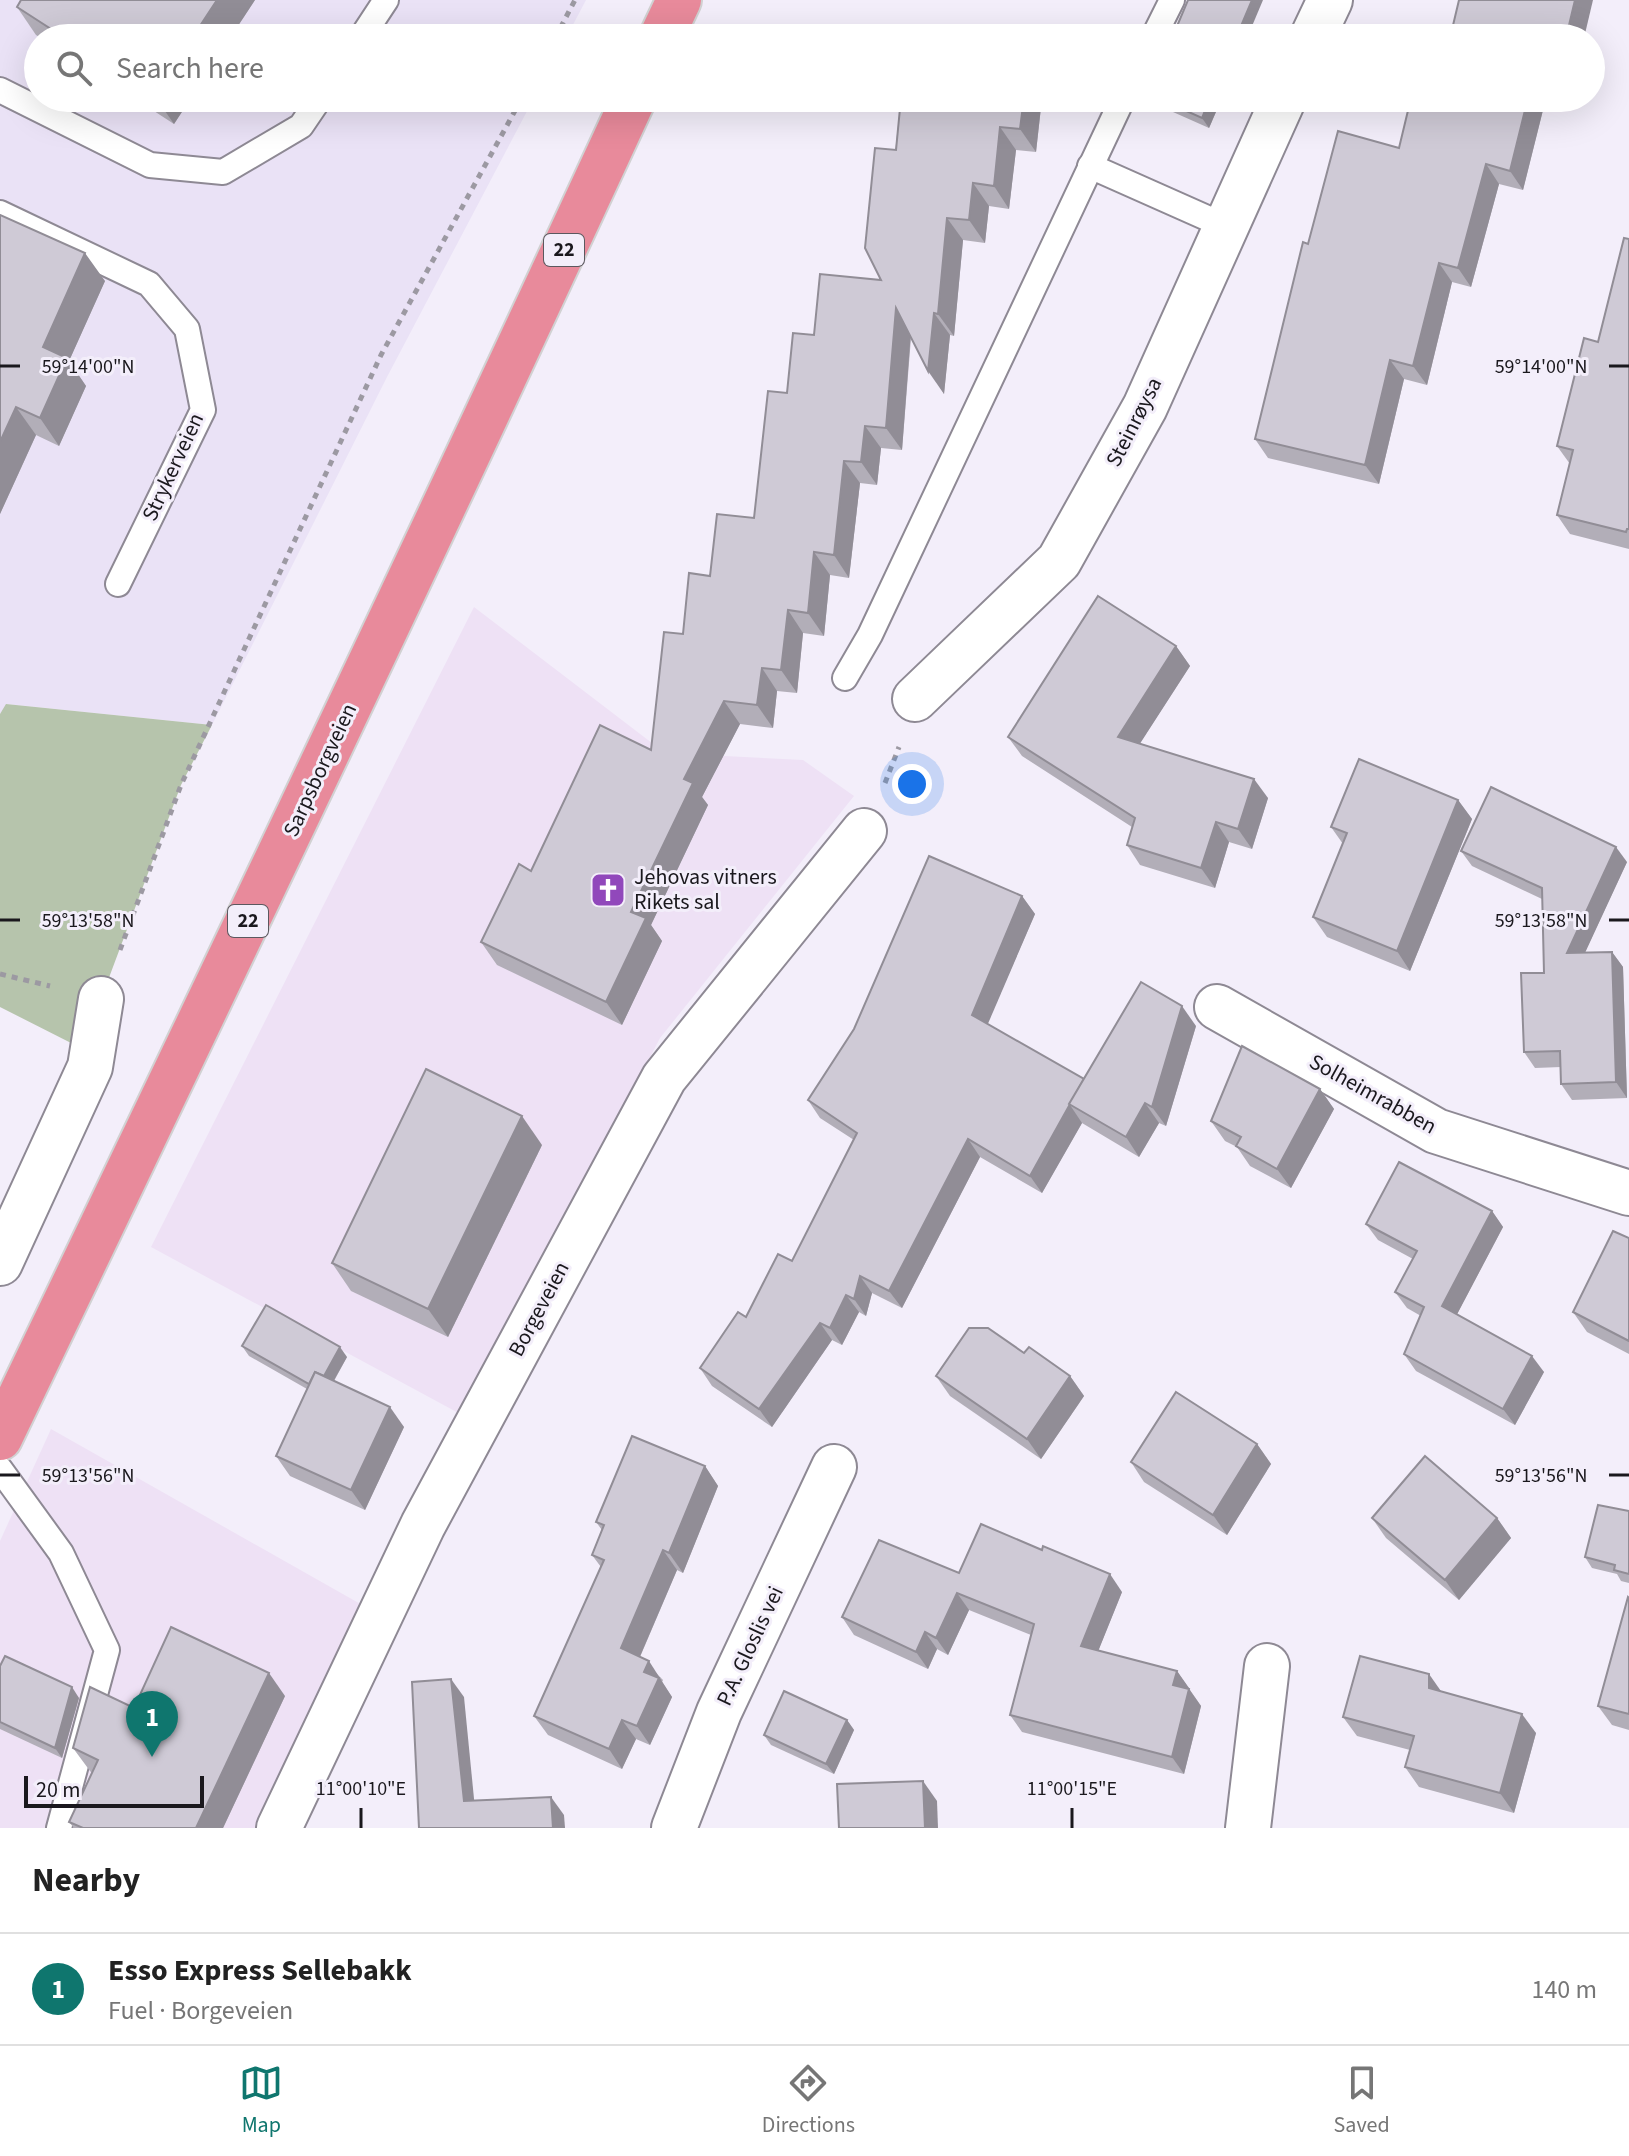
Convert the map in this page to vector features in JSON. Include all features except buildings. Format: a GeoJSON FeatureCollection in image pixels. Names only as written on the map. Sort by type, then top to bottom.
{"type":"FeatureCollection","features":[{"type":"Feature","properties":{"kind":"highway"},"geometry":{"type":"LineString","coordinates":[[668,24],[679,0]]}},
{"type":"Feature","properties":{"kind":"highway","name":"Sarpsborgveien"},"geometry":{"type":"LineString","coordinates":[[0,1438],[315,782],[628,112]]}},
{"type":"Feature","properties":{"kind":"street"},"geometry":{"type":"LineString","coordinates":[[1319,24],[1330,0]]}},
{"type":"Feature","properties":{"kind":"street","name":"Steinrøysa"},"geometry":{"type":"LineString","coordinates":[[915,699],[1059,561],[1145,407],[1278,112]]}},
{"type":"Feature","properties":{"kind":"street","name":"Borgeveien"},"geometry":{"type":"LineString","coordinates":[[279,1828],[423,1525],[664,1078],[864,831]]}},
{"type":"Feature","properties":{"kind":"street"},"geometry":{"type":"LineString","coordinates":[[0,1263],[90,1067],[101,999]]}},
{"type":"Feature","properties":{"kind":"street","name":"Solheimrabben"},"geometry":{"type":"LineString","coordinates":[[1217,1007],[1436,1131],[1629,1193]]}},
{"type":"Feature","properties":{"kind":"street","name":"P.A. Gloslis vei"},"geometry":{"type":"LineString","coordinates":[[674,1828],[719,1712],[834,1467]]}},
{"type":"Feature","properties":{"kind":"street"},"geometry":{"type":"LineString","coordinates":[[1248,1828],[1267,1666]]}},
{"type":"Feature","properties":{"kind":"lane"},"geometry":{"type":"LineString","coordinates":[[370,24],[386,0]]}},
{"type":"Feature","properties":{"kind":"lane"},"geometry":{"type":"LineString","coordinates":[[1160,24],[1172,0]]}},
{"type":"Feature","properties":{"kind":"lane"},"geometry":{"type":"LineString","coordinates":[[0,90],[24,102]]}},
{"type":"Feature","properties":{"kind":"lane"},"geometry":{"type":"LineString","coordinates":[[44,112],[150,165],[223,172],[301,126],[310,112]]}},
{"type":"Feature","properties":{"kind":"lane"},"geometry":{"type":"LineString","coordinates":[[845,678],[870,635],[1116,112]]}},
{"type":"Feature","properties":{"kind":"lane"},"geometry":{"type":"LineString","coordinates":[[1090,166],[1225,226]]}},
{"type":"Feature","properties":{"kind":"lane","name":"Strykerveien"},"geometry":{"type":"LineString","coordinates":[[0,213],[149,284],[187,329],[203,410],[118,584]]}},
{"type":"Feature","properties":{"kind":"lane"},"geometry":{"type":"LineString","coordinates":[[0,1469],[61,1553],[107,1650],[59,1828]]}},
{"type":"Feature","properties":{"kind":"path"},"geometry":{"type":"LineString","coordinates":[[562,24],[575,0]]}},
{"type":"Feature","properties":{"kind":"path"},"geometry":{"type":"LineString","coordinates":[[101,999],[181,785],[381,355],[514,112]]}},
{"type":"Feature","properties":{"kind":"path"},"geometry":{"type":"LineString","coordinates":[[864,831],[893,763],[915,699]]}},
{"type":"Feature","properties":{"kind":"shaded area"},"geometry":{"type":"Polygon","coordinates":[[[0,0],[586,0],[573,24],[24,24],[24,112],[527,112],[387,377],[212,725],[7,704],[0,714],[0,0]]]}},
{"type":"Feature","properties":{"kind":"shaded area"},"geometry":{"type":"Polygon","coordinates":[[[474,607],[665,753],[803,760],[854,796],[660,1038],[464,1416],[151,1247],[474,607]]]}},
{"type":"Feature","properties":{"kind":"shaded area"},"geometry":{"type":"Polygon","coordinates":[[[51,1429],[364,1606],[257,1828],[0,1828],[0,1541],[51,1429]]]}},
{"type":"Feature","properties":{"kind":"green space"},"geometry":{"type":"Polygon","coordinates":[[[6,704],[212,725],[181,785],[101,999],[75,1045],[0,1007],[0,714],[6,704]]]}},
{"type":"Feature","properties":{"kind":"place","name":"Jehovas vitners Rikets sal"},"geometry":{"type":"Point","coordinates":[608,890]}},
{"type":"Feature","properties":{"kind":"place","name":"Esso Express Sellebakk"},"geometry":{"type":"Point","coordinates":[152,1757]}}]}
